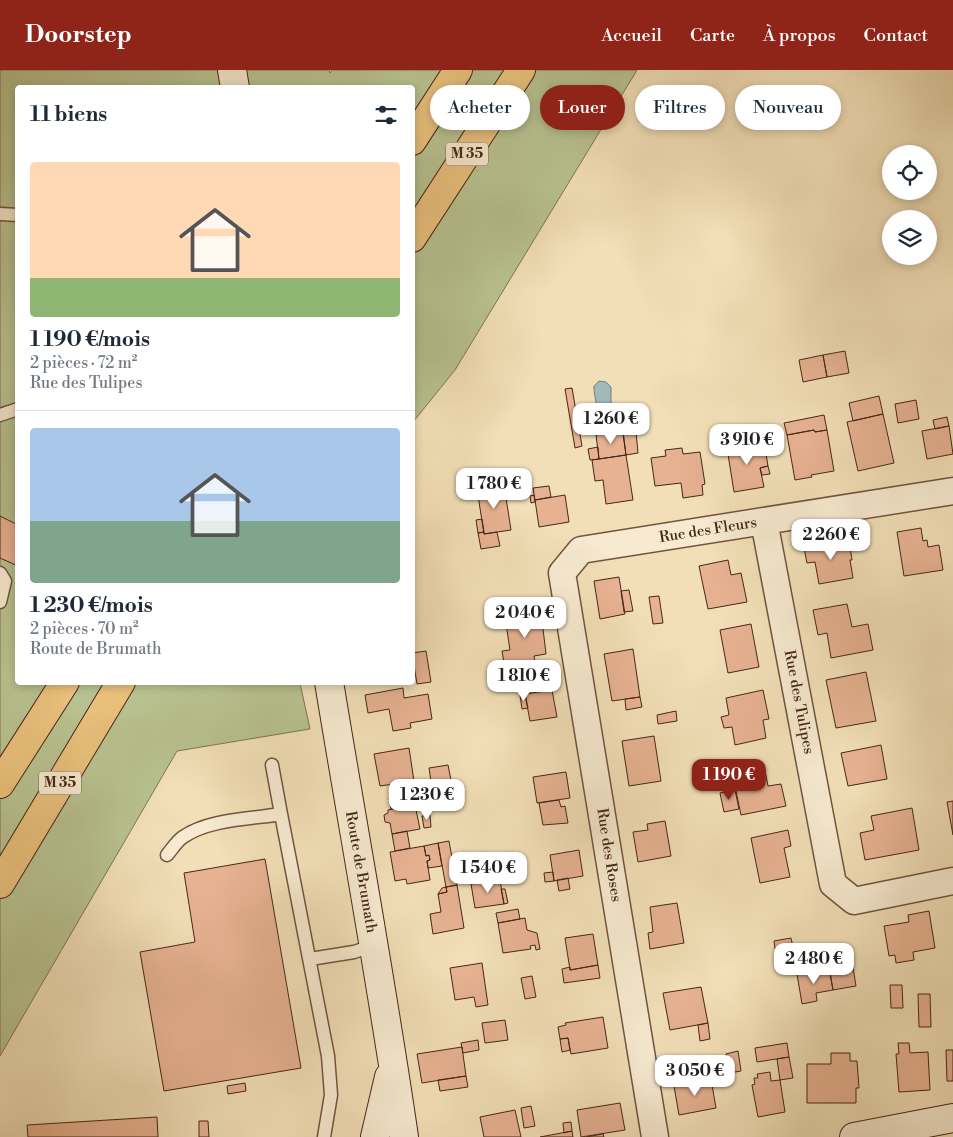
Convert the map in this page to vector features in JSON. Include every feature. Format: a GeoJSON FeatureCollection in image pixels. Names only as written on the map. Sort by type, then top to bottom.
{"type":"FeatureCollection","features":[{"type":"Feature","properties":{"kind":"highway"},"geometry":{"type":"LineString","coordinates":[[415,136],[458,70]]}},
{"type":"Feature","properties":{"kind":"highway","name":"M 35"},"geometry":{"type":"LineString","coordinates":[[415,233],[521,70]]}},
{"type":"Feature","properties":{"kind":"highway"},"geometry":{"type":"LineString","coordinates":[[0,784],[63,685]]}},
{"type":"Feature","properties":{"kind":"highway","name":"M 35"},"geometry":{"type":"LineString","coordinates":[[0,884],[119,685]]}},
{"type":"Feature","properties":{"kind":"main road"},"geometry":{"type":"LineString","coordinates":[[232,70],[234,85]]}},
{"type":"Feature","properties":{"kind":"main road","name":"Route de Brumath"},"geometry":{"type":"LineString","coordinates":[[329,685],[375,946],[404,1137]]}},
{"type":"Feature","properties":{"kind":"main road","name":"Route de Brumath"},"geometry":{"type":"LineString","coordinates":[[375,1137],[393,1061]]}},
{"type":"Feature","properties":{"kind":"main road"},"geometry":{"type":"LineString","coordinates":[[854,1137],[953,1118]]}},
{"type":"Feature","properties":{"kind":"street","name":"Rue des Fleurs"},"geometry":{"type":"LineString","coordinates":[[562,573],[581,550],[953,491]]}},
{"type":"Feature","properties":{"kind":"street","name":"Rue des Tulipes"},"geometry":{"type":"LineString","coordinates":[[764,521],[833,884],[854,901],[953,881]]}},
{"type":"Feature","properties":{"kind":"street","name":"Rue des Roses"},"geometry":{"type":"LineString","coordinates":[[562,573],[655,1137]]}},
{"type":"Feature","properties":{"kind":"lane"},"geometry":{"type":"LineString","coordinates":[[0,214],[15,215]]}},
{"type":"Feature","properties":{"kind":"lane"},"geometry":{"type":"LineString","coordinates":[[0,415],[15,410]]}},
{"type":"Feature","properties":{"kind":"lane"},"geometry":{"type":"LineString","coordinates":[[0,573],[5,581],[0,602]]}},
{"type":"Feature","properties":{"kind":"lane"},"geometry":{"type":"LineString","coordinates":[[272,765],[328,1056],[331,1096],[324,1137]]}},
{"type":"Feature","properties":{"kind":"lane"},"geometry":{"type":"LineString","coordinates":[[168,855],[181,838],[195,830],[216,824],[281,814]]}},
{"type":"Feature","properties":{"kind":"lane"},"geometry":{"type":"LineString","coordinates":[[310,959],[354,952],[375,946]]}},
{"type":"Feature","properties":{"kind":"green space"},"geometry":{"type":"Polygon","coordinates":[[[0,70],[329,70],[330,73],[332,70],[637,70],[625,90],[625,85],[540,85],[540,130],[601,130],[455,370],[415,420],[415,85],[15,85],[15,685],[300,685],[310,729],[177,751],[0,1056],[0,70]]]}},
{"type":"Feature","properties":{"kind":"water"},"geometry":{"type":"Polygon","coordinates":[[[599,381],[606,382],[611,387],[612,413],[606,417],[599,416],[594,392],[594,386],[599,381]]]}},
{"type":"Feature","properties":{"kind":"building"},"geometry":{"type":"Polygon","coordinates":[[[845,351],[849,373],[827,377],[823,355],[845,351]]]}},
{"type":"Feature","properties":{"kind":"building"},"geometry":{"type":"Polygon","coordinates":[[[823,355],[827,377],[803,382],[799,360],[823,355]]]}},
{"type":"Feature","properties":{"kind":"building"},"geometry":{"type":"Polygon","coordinates":[[[572,388],[582,446],[575,448],[565,389],[572,388]]]}},
{"type":"Feature","properties":{"kind":"building"},"geometry":{"type":"Polygon","coordinates":[[[879,396],[883,414],[853,421],[849,403],[879,396]]]}},
{"type":"Feature","properties":{"kind":"building"},"geometry":{"type":"Polygon","coordinates":[[[916,400],[919,419],[898,423],[895,404],[916,400]]]}},
{"type":"Feature","properties":{"kind":"building"},"geometry":{"type":"Polygon","coordinates":[[[883,414],[894,463],[858,471],[847,422],[883,414]]]}},
{"type":"Feature","properties":{"kind":"building"},"geometry":{"type":"Polygon","coordinates":[[[824,415],[827,430],[815,432],[814,430],[787,435],[784,423],[824,415]]]}},
{"type":"Feature","properties":{"kind":"building"},"geometry":{"type":"Polygon","coordinates":[[[947,417],[949,426],[935,429],[933,420],[947,417]]]}},
{"type":"Feature","properties":{"kind":"building"},"geometry":{"type":"Polygon","coordinates":[[[949,426],[953,454],[927,459],[922,431],[949,426]]]}},
{"type":"Feature","properties":{"kind":"building"},"geometry":{"type":"Polygon","coordinates":[[[814,430],[815,432],[827,430],[834,471],[795,480],[787,435],[814,430]]]}},
{"type":"Feature","properties":{"kind":"building"},"geometry":{"type":"Polygon","coordinates":[[[623,431],[626,455],[599,459],[596,435],[623,431]]]}},
{"type":"Feature","properties":{"kind":"building"},"geometry":{"type":"Polygon","coordinates":[[[636,432],[638,453],[626,455],[623,434],[636,432]]]}},
{"type":"Feature","properties":{"kind":"building"},"geometry":{"type":"Polygon","coordinates":[[[764,442],[768,466],[760,468],[764,487],[734,492],[727,448],[764,442]]]}},
{"type":"Feature","properties":{"kind":"building"},"geometry":{"type":"Polygon","coordinates":[[[598,447],[599,459],[590,460],[588,449],[598,447]]]}},
{"type":"Feature","properties":{"kind":"building"},"geometry":{"type":"Polygon","coordinates":[[[682,448],[683,454],[700,452],[705,484],[702,485],[703,495],[683,498],[681,483],[655,486],[651,458],[666,456],[665,450],[682,448]]]}},
{"type":"Feature","properties":{"kind":"building"},"geometry":{"type":"Polygon","coordinates":[[[626,455],[633,500],[606,504],[603,480],[595,481],[592,460],[626,455]]]}},
{"type":"Feature","properties":{"kind":"building"},"geometry":{"type":"Polygon","coordinates":[[[768,466],[770,474],[762,475],[760,468],[768,466]]]}},
{"type":"Feature","properties":{"kind":"building"},"geometry":{"type":"Polygon","coordinates":[[[504,485],[511,530],[484,534],[477,489],[504,485]]]}},
{"type":"Feature","properties":{"kind":"building"},"geometry":{"type":"Polygon","coordinates":[[[549,486],[551,497],[535,500],[533,488],[549,486]]]}},
{"type":"Feature","properties":{"kind":"building"},"geometry":{"type":"Polygon","coordinates":[[[534,495],[535,502],[531,503],[530,496],[534,495]]]}},
{"type":"Feature","properties":{"kind":"building"},"geometry":{"type":"Polygon","coordinates":[[[565,495],[569,522],[539,527],[535,500],[565,495]]]}},
{"type":"Feature","properties":{"kind":"building"},"geometry":{"type":"Polygon","coordinates":[[[0,516],[15,524],[15,565],[0,558],[0,516]]]}},
{"type":"Feature","properties":{"kind":"building"},"geometry":{"type":"Polygon","coordinates":[[[482,519],[484,532],[478,533],[476,520],[482,519]]]}},
{"type":"Feature","properties":{"kind":"building"},"geometry":{"type":"Polygon","coordinates":[[[921,528],[923,541],[927,540],[928,547],[939,545],[943,570],[904,576],[897,532],[921,528]]]}},
{"type":"Feature","properties":{"kind":"building"},"geometry":{"type":"Polygon","coordinates":[[[484,532],[484,534],[497,532],[500,546],[481,549],[478,533],[484,532]]]}},
{"type":"Feature","properties":{"kind":"building"},"geometry":{"type":"Polygon","coordinates":[[[849,540],[853,578],[819,584],[815,562],[807,563],[804,548],[849,540]]]}},
{"type":"Feature","properties":{"kind":"building"},"geometry":{"type":"Polygon","coordinates":[[[728,560],[731,575],[741,573],[747,602],[708,609],[699,566],[728,560]]]}},
{"type":"Feature","properties":{"kind":"building"},"geometry":{"type":"Polygon","coordinates":[[[619,577],[625,614],[600,619],[594,581],[619,577]]]}},
{"type":"Feature","properties":{"kind":"building"},"geometry":{"type":"Polygon","coordinates":[[[629,590],[633,611],[624,612],[621,591],[629,590]]]}},
{"type":"Feature","properties":{"kind":"building"},"geometry":{"type":"Polygon","coordinates":[[[659,596],[663,623],[653,624],[649,597],[659,596]]]}},
{"type":"Feature","properties":{"kind":"building"},"geometry":{"type":"Polygon","coordinates":[[[847,604],[852,627],[868,624],[873,650],[831,658],[827,633],[818,635],[813,610],[847,604]]]}},
{"type":"Feature","properties":{"kind":"building"},"geometry":{"type":"Polygon","coordinates":[[[541,612],[546,654],[534,656],[535,662],[513,665],[512,662],[504,663],[502,651],[510,650],[505,617],[541,612]]]}},
{"type":"Feature","properties":{"kind":"building"},"geometry":{"type":"Polygon","coordinates":[[[751,624],[759,667],[728,673],[720,630],[751,624]]]}},
{"type":"Feature","properties":{"kind":"building"},"geometry":{"type":"Polygon","coordinates":[[[633,649],[640,697],[612,701],[604,654],[633,649]]]}},
{"type":"Feature","properties":{"kind":"building"},"geometry":{"type":"Polygon","coordinates":[[[426,651],[431,682],[417,684],[415,653],[426,651]]]}},
{"type":"Feature","properties":{"kind":"building"},"geometry":{"type":"Polygon","coordinates":[[[866,672],[876,721],[836,728],[826,680],[866,672]]]}},
{"type":"Feature","properties":{"kind":"building"},"geometry":{"type":"Polygon","coordinates":[[[403,688],[404,698],[428,694],[432,719],[410,723],[411,728],[393,731],[389,709],[368,713],[365,695],[403,688]]]}},
{"type":"Feature","properties":{"kind":"building"},"geometry":{"type":"Polygon","coordinates":[[[552,690],[557,717],[530,721],[525,694],[552,690]]]}},
{"type":"Feature","properties":{"kind":"building"},"geometry":{"type":"Polygon","coordinates":[[[763,690],[769,719],[763,720],[766,738],[735,745],[732,727],[724,728],[721,717],[729,715],[726,698],[763,690]]]}},
{"type":"Feature","properties":{"kind":"building"},"geometry":{"type":"Polygon","coordinates":[[[525,694],[528,708],[522,709],[520,695],[525,694]]]}},
{"type":"Feature","properties":{"kind":"building"},"geometry":{"type":"Polygon","coordinates":[[[640,697],[642,707],[626,710],[625,699],[640,697]]]}},
{"type":"Feature","properties":{"kind":"building"},"geometry":{"type":"Polygon","coordinates":[[[676,711],[677,721],[658,724],[657,715],[676,711]]]}},
{"type":"Feature","properties":{"kind":"building"},"geometry":{"type":"Polygon","coordinates":[[[654,736],[661,781],[629,786],[622,741],[654,736]]]}},
{"type":"Feature","properties":{"kind":"building"},"geometry":{"type":"Polygon","coordinates":[[[881,745],[887,779],[848,786],[841,753],[881,745]]]}},
{"type":"Feature","properties":{"kind":"building"},"geometry":{"type":"Polygon","coordinates":[[[409,748],[414,781],[380,786],[374,754],[409,748]]]}},
{"type":"Feature","properties":{"kind":"building"},"geometry":{"type":"Polygon","coordinates":[[[448,765],[452,785],[432,788],[429,768],[448,765]]]}},
{"type":"Feature","properties":{"kind":"building"},"geometry":{"type":"Polygon","coordinates":[[[764,765],[768,786],[781,784],[786,806],[741,815],[732,772],[764,765]]]}},
{"type":"Feature","properties":{"kind":"building"},"geometry":{"type":"Polygon","coordinates":[[[566,772],[570,798],[537,803],[533,777],[566,772]]]}},
{"type":"Feature","properties":{"kind":"building"},"geometry":{"type":"Polygon","coordinates":[[[735,790],[739,809],[724,812],[720,793],[735,790]]]}},
{"type":"Feature","properties":{"kind":"building"},"geometry":{"type":"Polygon","coordinates":[[[413,793],[415,805],[391,809],[389,798],[413,793]]]}},
{"type":"Feature","properties":{"kind":"building"},"geometry":{"type":"Polygon","coordinates":[[[559,800],[561,807],[565,806],[568,823],[543,825],[539,803],[559,800]]]}},
{"type":"Feature","properties":{"kind":"building"},"geometry":{"type":"Polygon","coordinates":[[[953,801],[953,835],[947,802],[953,801]]]}},
{"type":"Feature","properties":{"kind":"building"},"geometry":{"type":"Polygon","coordinates":[[[415,805],[420,829],[392,834],[390,823],[385,822],[384,815],[388,813],[388,810],[415,805]]]}},
{"type":"Feature","properties":{"kind":"building"},"geometry":{"type":"Polygon","coordinates":[[[912,808],[919,850],[865,860],[860,833],[874,830],[871,816],[912,808]]]}},
{"type":"Feature","properties":{"kind":"building"},"geometry":{"type":"Polygon","coordinates":[[[430,815],[431,827],[424,828],[422,816],[430,815]]]}},
{"type":"Feature","properties":{"kind":"building"},"geometry":{"type":"Polygon","coordinates":[[[665,821],[671,856],[638,862],[633,832],[648,830],[647,824],[665,821]]]}},
{"type":"Feature","properties":{"kind":"building"},"geometry":{"type":"Polygon","coordinates":[[[788,830],[791,846],[784,848],[790,877],[760,883],[751,838],[788,830]]]}},
{"type":"Feature","properties":{"kind":"building"},"geometry":{"type":"Polygon","coordinates":[[[407,831],[410,848],[395,851],[392,834],[407,831]]]}},
{"type":"Feature","properties":{"kind":"building"},"geometry":{"type":"Polygon","coordinates":[[[449,841],[457,885],[446,887],[438,843],[449,841]]]}},
{"type":"Feature","properties":{"kind":"building"},"geometry":{"type":"Polygon","coordinates":[[[438,843],[442,866],[428,868],[427,861],[430,860],[429,855],[426,856],[424,846],[438,843]]]}},
{"type":"Feature","properties":{"kind":"building"},"geometry":{"type":"Polygon","coordinates":[[[424,846],[426,856],[429,855],[430,860],[427,861],[430,880],[407,884],[406,879],[395,881],[390,852],[424,846]]]}},
{"type":"Feature","properties":{"kind":"building"},"geometry":{"type":"Polygon","coordinates":[[[579,850],[583,876],[554,881],[550,855],[579,850]]]}},
{"type":"Feature","properties":{"kind":"building"},"geometry":{"type":"Polygon","coordinates":[[[265,859],[301,1068],[164,1091],[140,952],[195,942],[184,873],[265,859]]]}},
{"type":"Feature","properties":{"kind":"building"},"geometry":{"type":"Polygon","coordinates":[[[553,872],[554,881],[545,882],[544,873],[553,872]]]}},
{"type":"Feature","properties":{"kind":"building"},"geometry":{"type":"Polygon","coordinates":[[[568,878],[570,889],[559,891],[557,880],[568,878]]]}},
{"type":"Feature","properties":{"kind":"building"},"geometry":{"type":"Polygon","coordinates":[[[500,880],[504,904],[475,908],[471,884],[500,880]]]}},
{"type":"Feature","properties":{"kind":"building"},"geometry":{"type":"Polygon","coordinates":[[[457,885],[464,928],[433,934],[430,914],[441,912],[438,894],[447,892],[446,887],[457,885]]]}},
{"type":"Feature","properties":{"kind":"building"},"geometry":{"type":"Polygon","coordinates":[[[446,887],[447,892],[438,894],[442,888],[446,887]]]}},
{"type":"Feature","properties":{"kind":"building"},"geometry":{"type":"Polygon","coordinates":[[[501,889],[505,889],[508,903],[504,904],[501,889]]]}},
{"type":"Feature","properties":{"kind":"building"},"geometry":{"type":"Polygon","coordinates":[[[677,903],[684,943],[650,949],[648,933],[653,932],[650,907],[677,903]]]}},
{"type":"Feature","properties":{"kind":"building"},"geometry":{"type":"Polygon","coordinates":[[[518,909],[520,919],[498,923],[496,913],[518,909]]]}},
{"type":"Feature","properties":{"kind":"building"},"geometry":{"type":"Polygon","coordinates":[[[929,911],[935,948],[913,952],[914,960],[896,963],[895,955],[889,956],[884,926],[909,922],[908,915],[929,911]]]}},
{"type":"Feature","properties":{"kind":"building"},"geometry":{"type":"Polygon","coordinates":[[[525,918],[527,930],[537,933],[540,949],[536,950],[535,945],[530,946],[531,949],[503,953],[498,923],[525,918]]]}},
{"type":"Feature","properties":{"kind":"building"},"geometry":{"type":"Polygon","coordinates":[[[593,934],[598,965],[570,970],[565,938],[593,934]]]}},
{"type":"Feature","properties":{"kind":"building"},"geometry":{"type":"Polygon","coordinates":[[[791,938],[793,947],[775,949],[774,941],[791,938]]]}},
{"type":"Feature","properties":{"kind":"building"},"geometry":{"type":"Polygon","coordinates":[[[850,949],[856,986],[833,990],[827,953],[850,949]]]}},
{"type":"Feature","properties":{"kind":"building"},"geometry":{"type":"Polygon","coordinates":[[[482,963],[488,1005],[476,1007],[474,997],[455,1000],[450,968],[482,963]]]}},
{"type":"Feature","properties":{"kind":"building"},"geometry":{"type":"Polygon","coordinates":[[[598,965],[600,978],[564,983],[562,969],[570,967],[570,970],[598,965]]]}},
{"type":"Feature","properties":{"kind":"building"},"geometry":{"type":"Polygon","coordinates":[[[829,969],[833,990],[816,993],[817,1001],[802,1004],[797,974],[829,969]]]}},
{"type":"Feature","properties":{"kind":"building"},"geometry":{"type":"Polygon","coordinates":[[[532,976],[536,997],[525,999],[521,978],[532,976]]]}},
{"type":"Feature","properties":{"kind":"building"},"geometry":{"type":"Polygon","coordinates":[[[890,985],[902,985],[903,1008],[891,1008],[890,985]]]}},
{"type":"Feature","properties":{"kind":"building"},"geometry":{"type":"Polygon","coordinates":[[[701,987],[708,1023],[670,1030],[663,993],[701,987]]]}},
{"type":"Feature","properties":{"kind":"building"},"geometry":{"type":"Polygon","coordinates":[[[918,994],[930,994],[931,1027],[919,1027],[918,994]]]}},
{"type":"Feature","properties":{"kind":"building"},"geometry":{"type":"Polygon","coordinates":[[[603,1017],[608,1048],[571,1054],[568,1038],[560,1039],[558,1027],[566,1025],[565,1023],[603,1017]]]}},
{"type":"Feature","properties":{"kind":"building"},"geometry":{"type":"Polygon","coordinates":[[[505,1020],[508,1040],[485,1043],[482,1023],[505,1020]]]}},
{"type":"Feature","properties":{"kind":"building"},"geometry":{"type":"Polygon","coordinates":[[[708,1023],[710,1039],[700,1041],[698,1025],[708,1023]]]}},
{"type":"Feature","properties":{"kind":"building"},"geometry":{"type":"Polygon","coordinates":[[[568,1038],[570,1050],[562,1052],[560,1039],[568,1038]]]}},
{"type":"Feature","properties":{"kind":"building"},"geometry":{"type":"Polygon","coordinates":[[[478,1040],[479,1050],[463,1053],[461,1043],[478,1040]]]}},
{"type":"Feature","properties":{"kind":"building"},"geometry":{"type":"Polygon","coordinates":[[[787,1043],[789,1057],[757,1062],[755,1048],[787,1043]]]}},
{"type":"Feature","properties":{"kind":"building"},"geometry":{"type":"Polygon","coordinates":[[[898,1043],[909,1043],[910,1053],[928,1052],[930,1090],[899,1092],[896,1054],[899,1054],[898,1043]]]}},
{"type":"Feature","properties":{"kind":"building"},"geometry":{"type":"Polygon","coordinates":[[[462,1047],[466,1076],[422,1083],[417,1054],[462,1047]]]}},
{"type":"Feature","properties":{"kind":"building"},"geometry":{"type":"Polygon","coordinates":[[[946,1050],[953,1050],[953,1081],[947,1081],[946,1050]]]}},
{"type":"Feature","properties":{"kind":"building"},"geometry":{"type":"Polygon","coordinates":[[[738,1051],[741,1071],[729,1073],[726,1054],[738,1051]]]}},
{"type":"Feature","properties":{"kind":"building"},"geometry":{"type":"Polygon","coordinates":[[[831,1053],[850,1053],[850,1061],[857,1061],[859,1088],[856,1088],[856,1103],[807,1103],[807,1064],[831,1064],[831,1053]]]}},
{"type":"Feature","properties":{"kind":"building"},"geometry":{"type":"Polygon","coordinates":[[[789,1057],[793,1078],[780,1080],[777,1059],[789,1057]]]}},
{"type":"Feature","properties":{"kind":"building"},"geometry":{"type":"Polygon","coordinates":[[[691,1062],[693,1074],[672,1077],[670,1065],[691,1062]]]}},
{"type":"Feature","properties":{"kind":"building"},"geometry":{"type":"Polygon","coordinates":[[[770,1072],[771,1081],[780,1080],[785,1112],[758,1117],[752,1085],[755,1084],[754,1078],[758,1078],[757,1074],[770,1072]]]}},
{"type":"Feature","properties":{"kind":"building"},"geometry":{"type":"Polygon","coordinates":[[[466,1076],[468,1087],[440,1091],[438,1080],[466,1076]]]}},
{"type":"Feature","properties":{"kind":"building"},"geometry":{"type":"Polygon","coordinates":[[[711,1079],[716,1108],[679,1115],[674,1086],[711,1079]]]}},
{"type":"Feature","properties":{"kind":"building"},"geometry":{"type":"Polygon","coordinates":[[[245,1083],[246,1091],[228,1094],[227,1086],[245,1083]]]}},
{"type":"Feature","properties":{"kind":"building"},"geometry":{"type":"Polygon","coordinates":[[[620,1103],[625,1130],[581,1137],[577,1110],[620,1103]]]}},
{"type":"Feature","properties":{"kind":"building"},"geometry":{"type":"Polygon","coordinates":[[[531,1106],[535,1126],[524,1128],[521,1108],[531,1106]]]}},
{"type":"Feature","properties":{"kind":"building"},"geometry":{"type":"Polygon","coordinates":[[[515,1110],[521,1137],[484,1137],[480,1117],[515,1110]]]}},
{"type":"Feature","properties":{"kind":"building"},"geometry":{"type":"Polygon","coordinates":[[[157,1117],[158,1137],[28,1137],[27,1125],[157,1117]]]}},
{"type":"Feature","properties":{"kind":"building"},"geometry":{"type":"Polygon","coordinates":[[[199,1121],[208,1121],[209,1137],[199,1137],[199,1121]]]}},
{"type":"Feature","properties":{"kind":"building"},"geometry":{"type":"Polygon","coordinates":[[[571,1122],[572,1131],[564,1133],[563,1123],[571,1122]]]}},
{"type":"Feature","properties":{"kind":"building"},"geometry":{"type":"Polygon","coordinates":[[[572,1131],[573,1137],[540,1137],[572,1131]]]}},
{"type":"Feature","properties":{"kind":"building"},"geometry":{"type":"Polygon","coordinates":[[[603,1134],[604,1137],[586,1137],[603,1134]]]}}]}
